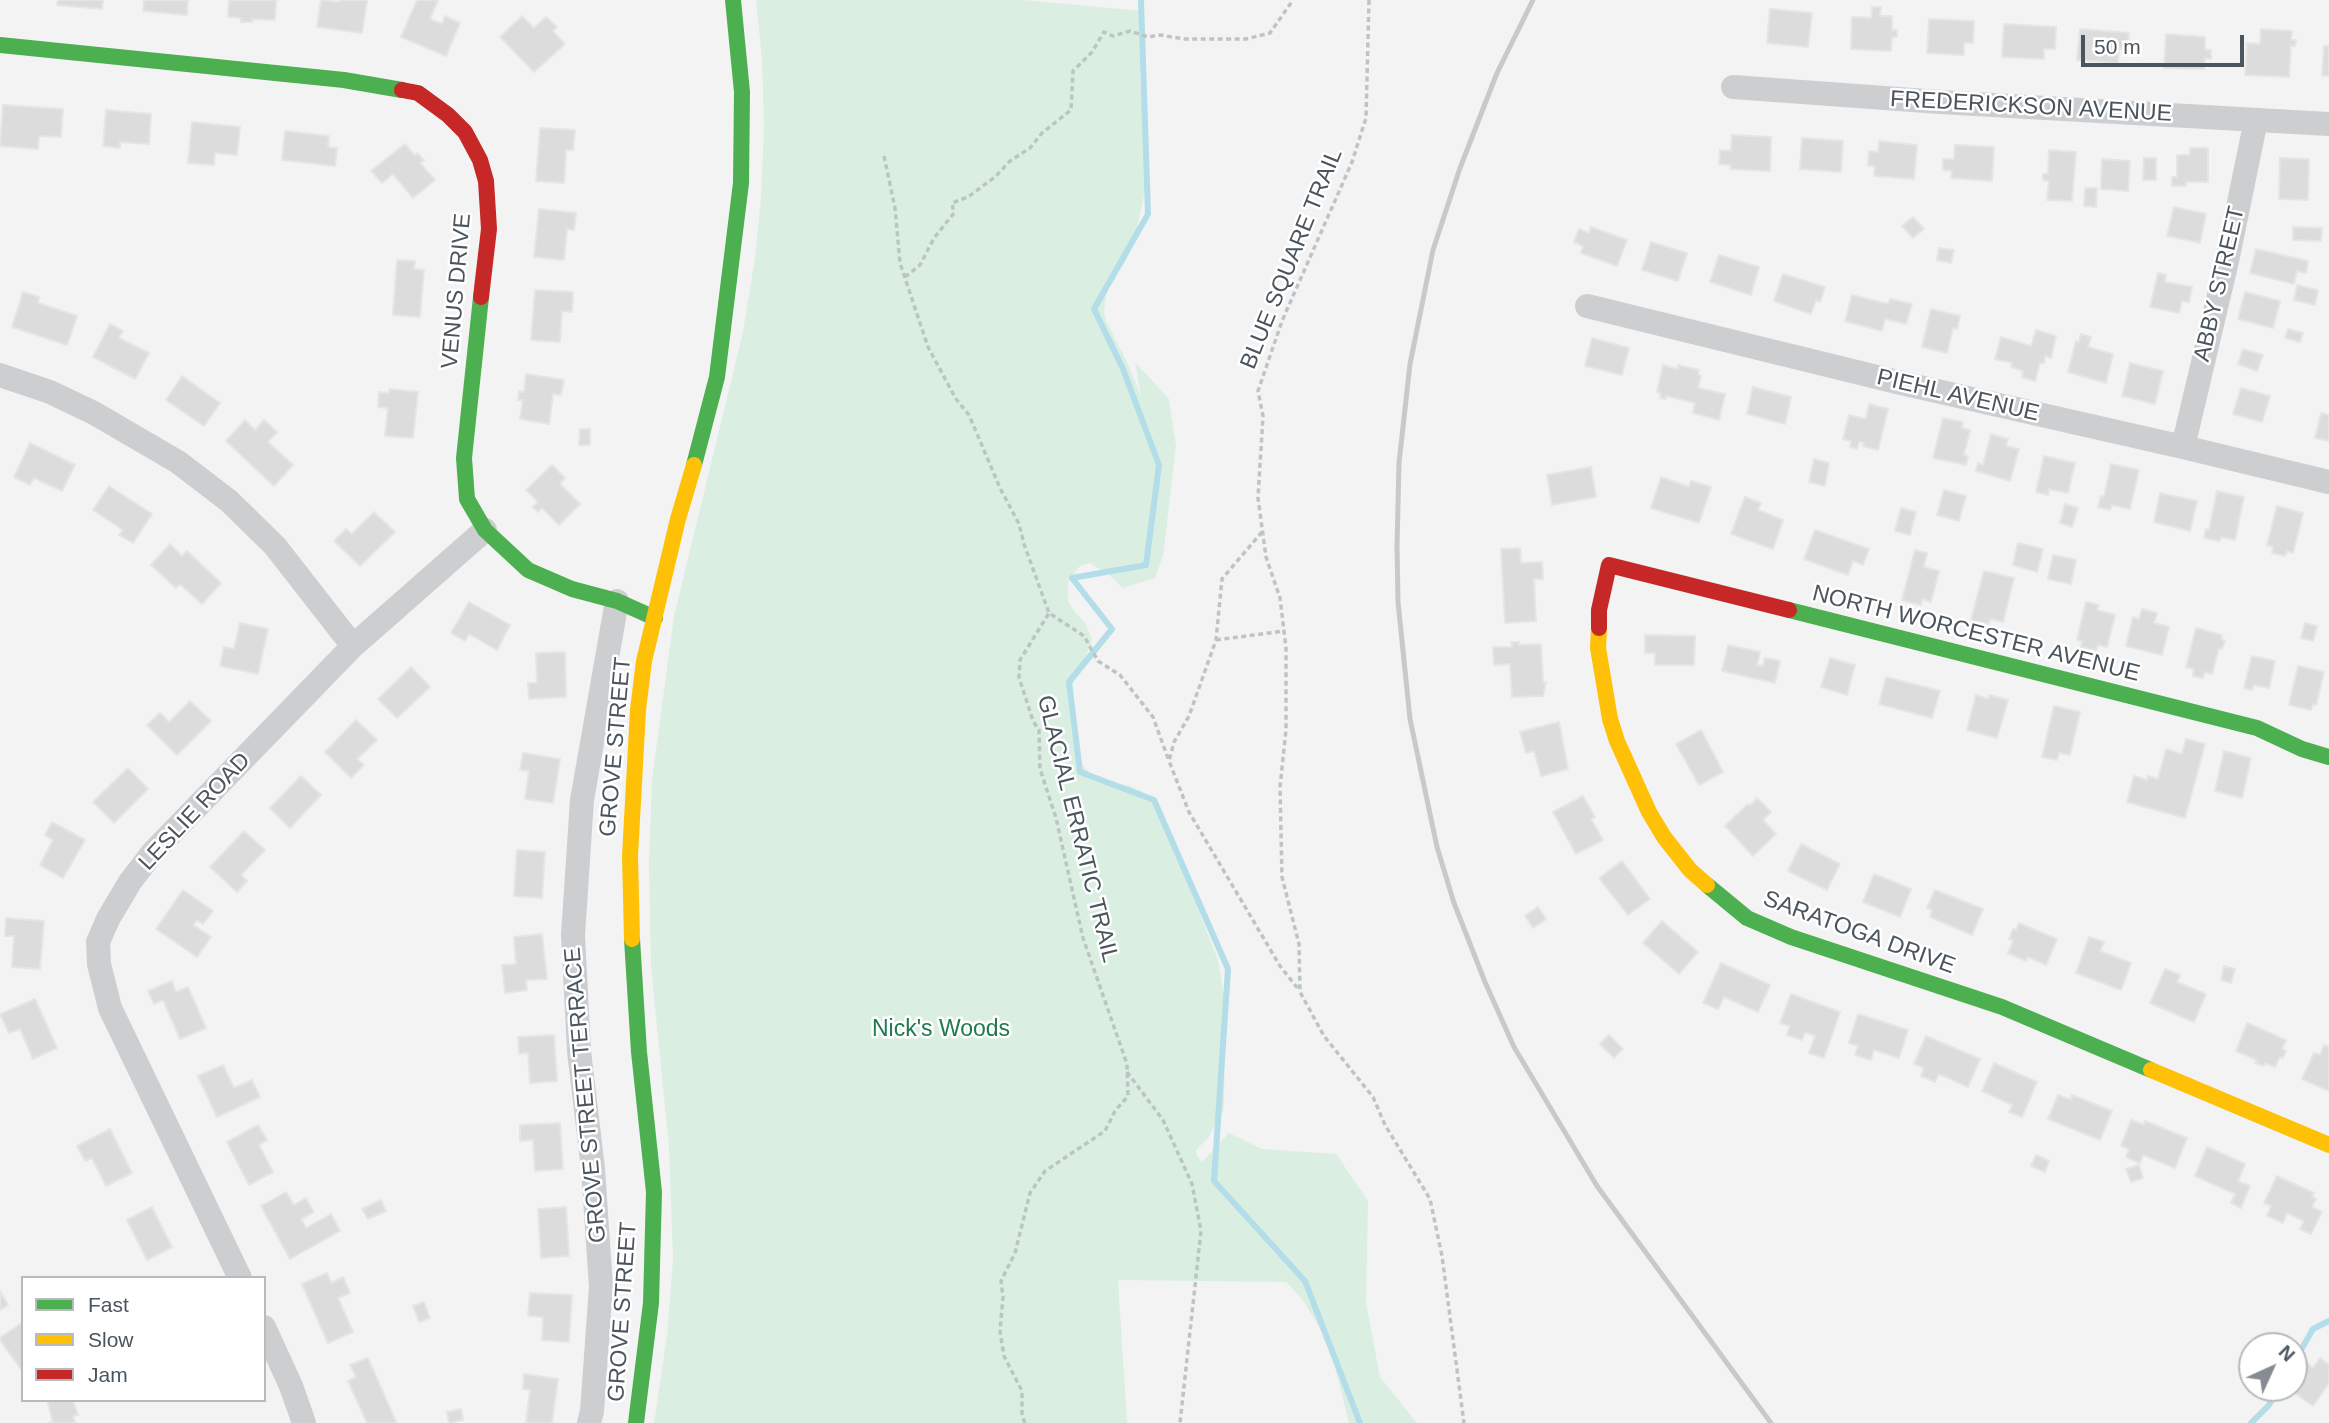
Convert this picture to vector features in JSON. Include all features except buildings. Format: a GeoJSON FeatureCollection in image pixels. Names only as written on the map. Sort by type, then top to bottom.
{"type":"FeatureCollection","features":[{"type":"Feature","properties":{"kind":"street","name":"GROVE STREET"},"geometry":{"type":"LineString","coordinates":[[636,1423],[652,1303],[654,1192],[632,954],[630,856],[638,710],[644,661],[678,519],[706,425],[724,329],[741,183],[743,136],[733,0]]}},
{"type":"Feature","properties":{"kind":"street","name":"VENUS DRIVE"},"geometry":{"type":"LineString","coordinates":[[0,45],[344,80],[418,93],[449,115],[465,132],[480,160],[486,181],[489,229],[464,458],[467,499],[485,530],[528,570],[572,589],[617,601],[655,618]]}},
{"type":"Feature","properties":{"kind":"street","name":"FREDERICKSON AVENUE"},"geometry":{"type":"LineString","coordinates":[[1733,87],[2329,124]]}},
{"type":"Feature","properties":{"kind":"street","name":"ABBY STREET"},"geometry":{"type":"LineString","coordinates":[[2183,447],[2227,261],[2256,120]]}},
{"type":"Feature","properties":{"kind":"street","name":"PIEHL AVENUE"},"geometry":{"type":"LineString","coordinates":[[1587,306],[1911,386],[2329,482]]}},
{"type":"Feature","properties":{"kind":"street"},"geometry":{"type":"LineString","coordinates":[[0,375],[39,388],[94,413],[188,470],[229,501],[275,547],[354,646]]}},
{"type":"Feature","properties":{"kind":"street","name":"LESLIE ROAD"},"geometry":{"type":"LineString","coordinates":[[239,1276],[107,1002],[99,964],[98,942],[108,919],[130,883],[153,852],[354,646],[485,530]]}},
{"type":"Feature","properties":{"kind":"street","name":"NORTH WORCESTER AVENUE"},"geometry":{"type":"LineString","coordinates":[[1609,565],[2257,728],[2302,749],[2329,757]]}},
{"type":"Feature","properties":{"kind":"street","name":"SARATOGA DRIVE"},"geometry":{"type":"LineString","coordinates":[[1609,565],[1599,610],[1598,648],[1610,719],[1617,741],[1649,812],[1664,837],[1690,870],[1729,904],[1747,918],[1791,937],[2002,1007],[2329,1145]]}},
{"type":"Feature","properties":{"kind":"street","name":"GROVE STREET TERRACE"},"geometry":{"type":"LineString","coordinates":[[589,1423],[601,1287],[593,1169],[579,1051],[573,935],[582,800],[617,601]]}},
{"type":"Feature","properties":{"kind":"street"},"geometry":{"type":"LineString","coordinates":[[266,1331],[291,1386],[304,1423]]}},
{"type":"Feature","properties":{"kind":"path"},"geometry":{"type":"LineString","coordinates":[[905,278],[920,265],[934,238],[954,213],[952,203],[968,197],[995,177],[1010,160],[1030,148],[1042,133],[1071,110],[1073,71],[1091,52],[1104,32],[1113,36],[1130,31],[1143,37],[1160,35],[1185,39],[1246,39],[1270,33],[1293,0]]}},
{"type":"Feature","properties":{"kind":"path","name":"BLUE SQUARE TRAIL"},"geometry":{"type":"LineString","coordinates":[[1300,992],[1299,944],[1282,877],[1280,787],[1286,730],[1284,631],[1280,598],[1266,557],[1258,498],[1264,416],[1258,391],[1282,321],[1352,162],[1366,118],[1369,0]]}},
{"type":"Feature","properties":{"kind":"path"},"geometry":{"type":"LineString","coordinates":[[884,156],[892,186],[899,254],[928,347],[956,399],[970,415],[999,488],[1019,524],[1049,613]]}},
{"type":"Feature","properties":{"kind":"path"},"geometry":{"type":"LineString","coordinates":[[1169,761],[1174,742],[1189,716],[1216,640],[1222,579],[1262,531]]}},
{"type":"Feature","properties":{"kind":"path","name":"BLUE SQUARE TRAIL"},"geometry":{"type":"LineString","coordinates":[[1049,613],[1084,636],[1098,661],[1120,675],[1153,718],[1189,812],[1280,966],[1300,992],[1324,1036],[1373,1097],[1385,1125],[1430,1199],[1442,1256],[1464,1423]]}},
{"type":"Feature","properties":{"kind":"path","name":"GLACIAL ERRATIC TRAIL"},"geometry":{"type":"LineString","coordinates":[[1025,1423],[1022,1416],[1022,1391],[1004,1356],[1000,1331],[1003,1297],[1000,1281],[1015,1253],[1030,1193],[1045,1171],[1105,1131],[1115,1111],[1128,1096],[1126,1064],[1083,938],[1056,818],[1040,769],[1039,730],[1033,721],[1019,677],[1020,660],[1049,613]]}},
{"type":"Feature","properties":{"kind":"path"},"geometry":{"type":"LineString","coordinates":[[1216,640],[1284,631]]}},
{"type":"Feature","properties":{"kind":"path"},"geometry":{"type":"LineString","coordinates":[[1127,1072],[1163,1120],[1192,1184],[1201,1231],[1180,1423]]}},
{"type":"Feature","properties":{"kind":"green space","name":"Nick's Woods"},"geometry":{"type":"Polygon","coordinates":[[[756,0],[1023,0],[1142,11],[1140,81],[1147,162],[1146,187],[1133,245],[1107,289],[1104,312],[1141,397],[1135,362],[1169,399],[1176,446],[1163,556],[1155,578],[1123,588],[1108,574],[1090,563],[1080,566],[1068,582],[1068,601],[1085,623],[1092,639],[1073,684],[1073,739],[1081,764],[1091,774],[1106,782],[1130,786],[1141,791],[1159,809],[1218,960],[1225,1002],[1224,1109],[1208,1138],[1196,1150],[1197,1156],[1202,1162],[1229,1133],[1262,1149],[1336,1154],[1368,1201],[1366,1303],[1380,1377],[1417,1423],[1349,1423],[1329,1343],[1302,1299],[1286,1282],[1118,1280],[1127,1423],[654,1423],[667,1336],[673,1260],[669,1147],[651,967],[649,863],[652,780],[674,616],[743,332],[755,258],[764,126],[762,59],[756,0]]]}},
{"type":"Feature","properties":{"kind":"waterway"},"geometry":{"type":"LineString","coordinates":[[1141,0],[1148,214],[1094,309],[1123,369],[1159,465],[1146,565],[1072,578],[1112,629],[1069,682],[1080,772],[1154,800],[1228,969],[1214,1181],[1305,1281],[1360,1423]]}},
{"type":"Feature","properties":{"kind":"waterway"},"geometry":{"type":"LineString","coordinates":[[2308,1338],[2313,1329],[2329,1321]]}},
{"type":"Feature","properties":{"kind":"waterway"},"geometry":{"type":"LineString","coordinates":[[2251,1423],[2271,1402]]}},
{"type":"Feature","properties":{"kind":"railway"},"geometry":{"type":"LineString","coordinates":[[1533,0],[1497,73],[1460,168],[1433,250],[1410,364],[1399,463],[1397,546],[1398,602],[1410,719],[1437,847],[1454,903],[1514,1047],[1597,1186],[1771,1423]]}},
{"type":"Feature","properties":{"kind":"traffic: fast"},"geometry":{"type":"LineString","coordinates":[[694,465],[717,377],[741,183],[742,92],[733,0]]}},
{"type":"Feature","properties":{"kind":"traffic: fast"},"geometry":{"type":"LineString","coordinates":[[0,45],[344,80],[402,90]]}},
{"type":"Feature","properties":{"kind":"traffic: fast"},"geometry":{"type":"LineString","coordinates":[[481,297],[464,458],[467,499],[485,530],[528,570],[572,589],[617,601],[655,618]]}},
{"type":"Feature","properties":{"kind":"traffic: fast"},"geometry":{"type":"LineString","coordinates":[[1789,610],[2257,728],[2302,749],[2329,757]]}},
{"type":"Feature","properties":{"kind":"traffic: fast"},"geometry":{"type":"LineString","coordinates":[[1707,885],[1747,918],[1791,937],[2002,1007],[2151,1070]]}},
{"type":"Feature","properties":{"kind":"traffic: fast"},"geometry":{"type":"LineString","coordinates":[[632,939],[639,1052],[654,1192],[651,1303],[636,1423]]}},
{"type":"Feature","properties":{"kind":"traffic: slow"},"geometry":{"type":"LineString","coordinates":[[632,939],[630,856],[638,710],[644,661],[678,519],[694,465]]}},
{"type":"Feature","properties":{"kind":"traffic: slow"},"geometry":{"type":"LineString","coordinates":[[1599,628],[1598,648],[1610,719],[1617,741],[1649,812],[1664,837],[1690,870],[1707,885]]}},
{"type":"Feature","properties":{"kind":"traffic: slow"},"geometry":{"type":"LineString","coordinates":[[2151,1070],[2329,1145]]}},
{"type":"Feature","properties":{"kind":"traffic: jam"},"geometry":{"type":"LineString","coordinates":[[402,90],[418,93],[448,115],[465,132],[480,160],[486,181],[489,229],[481,297]]}},
{"type":"Feature","properties":{"kind":"traffic: jam"},"geometry":{"type":"LineString","coordinates":[[1599,628],[1599,610],[1609,565],[1789,610]]}}]}
